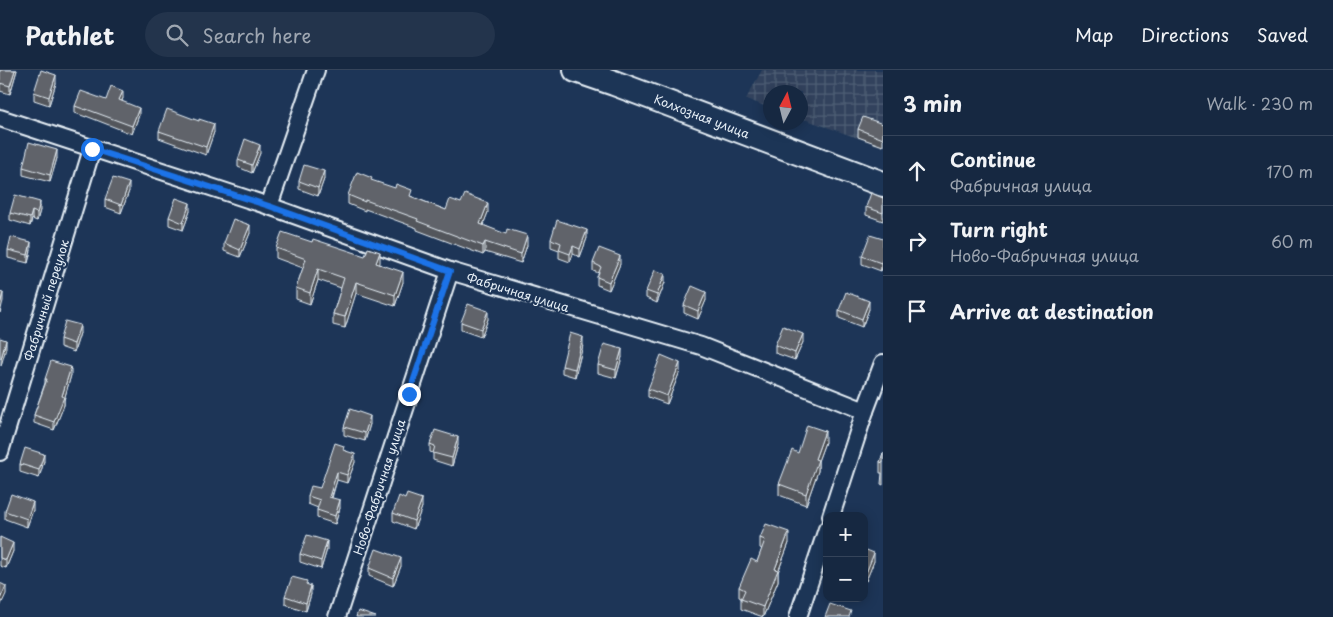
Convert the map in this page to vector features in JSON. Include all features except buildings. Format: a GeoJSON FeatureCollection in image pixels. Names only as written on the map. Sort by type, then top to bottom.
{"type":"FeatureCollection","features":[{"type":"Feature","properties":{"kind":"street"},"geometry":{"type":"LineString","coordinates":[[269,206],[316,70]]}},
{"type":"Feature","properties":{"kind":"street","name":"Колхозная улица"},"geometry":{"type":"LineString","coordinates":[[576,70],[883,184]]}},
{"type":"Feature","properties":{"kind":"street","name":"Фабричная улица"},"geometry":{"type":"LineString","coordinates":[[0,118],[269,206],[450,271],[701,346],[865,411]]}},
{"type":"Feature","properties":{"kind":"street","name":"Фабричный переулок"},"geometry":{"type":"LineString","coordinates":[[0,452],[92,149]]}},
{"type":"Feature","properties":{"kind":"street","name":"Ново-Фабричная улица"},"geometry":{"type":"LineString","coordinates":[[337,617],[450,271]]}},
{"type":"Feature","properties":{"kind":"street"},"geometry":{"type":"LineString","coordinates":[[832,512],[883,362]]}},
{"type":"Feature","properties":{"kind":"street"},"geometry":{"type":"LineString","coordinates":[[798,617],[823,541]]}},
{"type":"Feature","properties":{"kind":"shaded area"},"geometry":{"type":"Polygon","coordinates":[[[762,70],[883,70],[883,147],[808,120],[808,85],[763,85],[763,105],[746,99],[762,70]]]}},
{"type":"Feature","properties":{"kind":"route"},"geometry":{"type":"LineString","coordinates":[[92,149],[269,206],[450,271],[409,394]]}}]}
